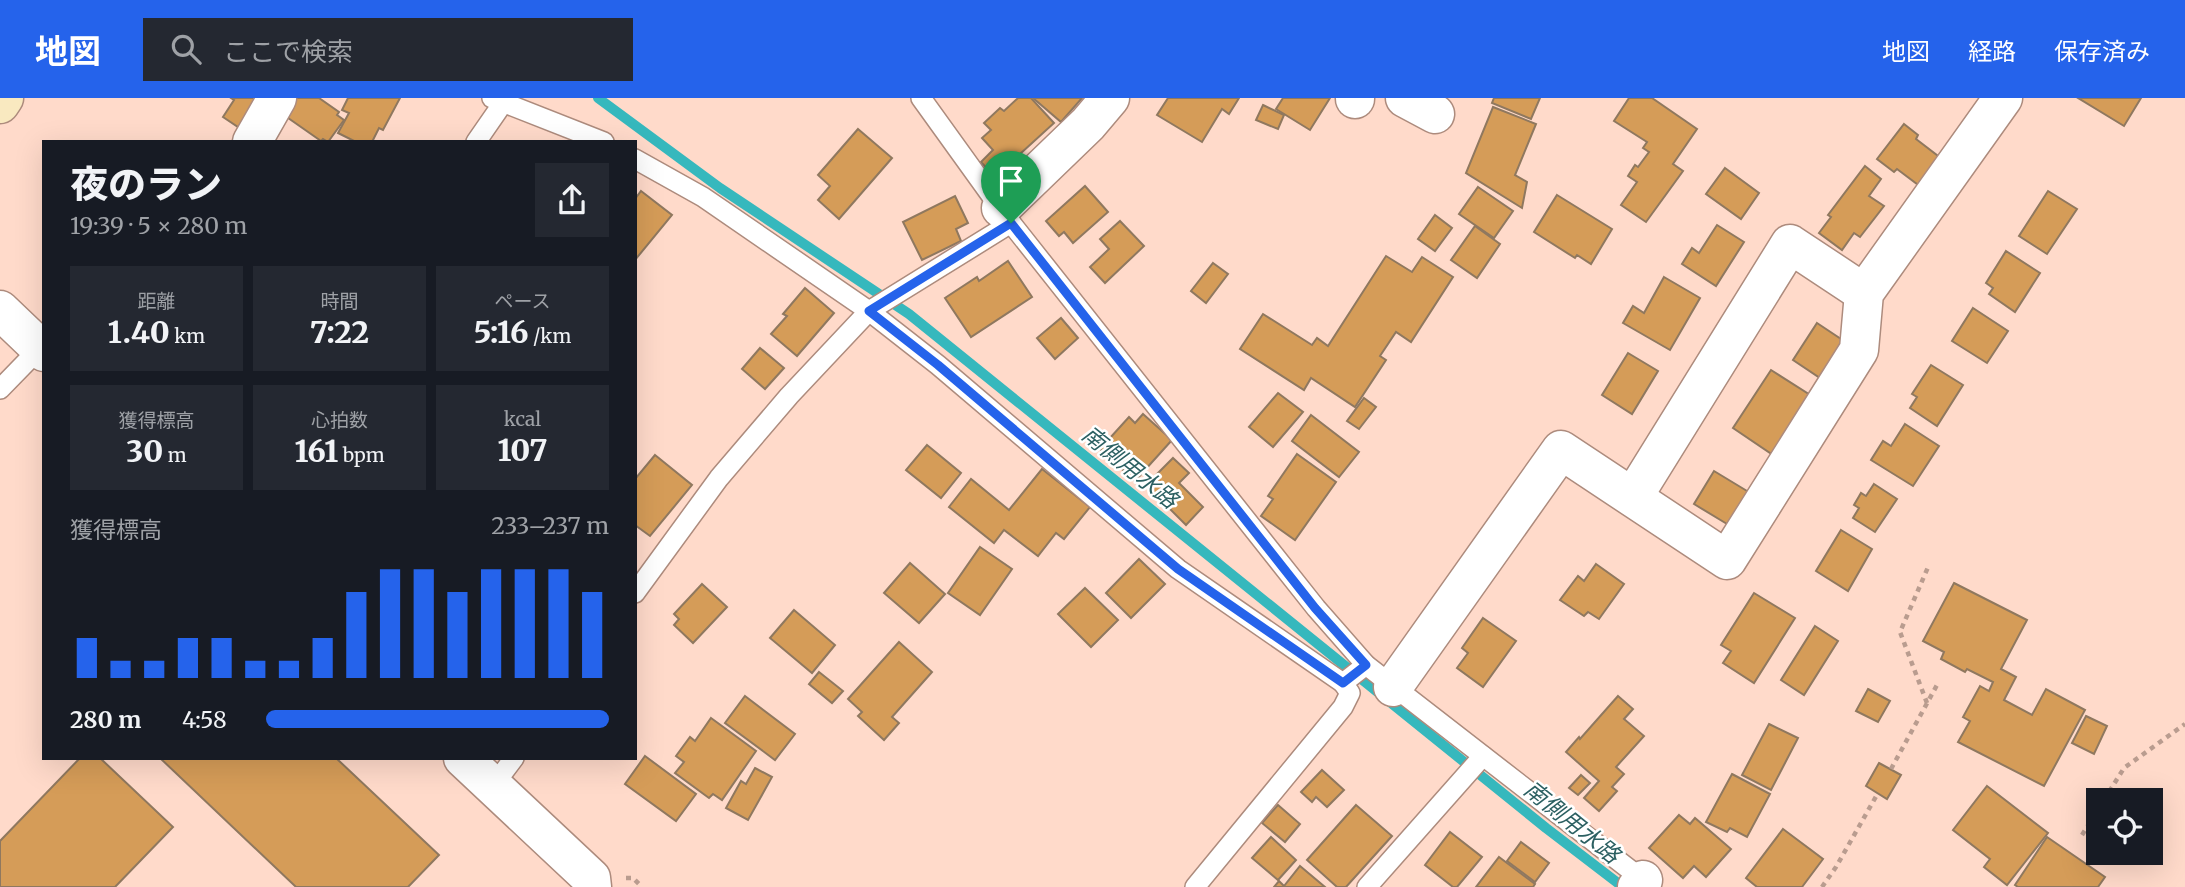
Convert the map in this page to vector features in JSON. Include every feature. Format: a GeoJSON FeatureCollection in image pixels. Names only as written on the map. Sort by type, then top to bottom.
{"type":"FeatureCollection","features":[{"type":"Feature","properties":{"kind":"street"},"geometry":{"type":"LineString","coordinates":[[0,104],[4,98]]}},
{"type":"Feature","properties":{"kind":"street"},"geometry":{"type":"LineString","coordinates":[[253,140],[277,98]]}},
{"type":"Feature","properties":{"kind":"street"},"geometry":{"type":"LineString","coordinates":[[1006,216],[1110,98]]}},
{"type":"Feature","properties":{"kind":"street"},"geometry":{"type":"LineString","coordinates":[[1379,676],[1561,450],[1727,560],[1860,350],[1864,293],[2003,98]]}},
{"type":"Feature","properties":{"kind":"street"},"geometry":{"type":"LineString","coordinates":[[1633,497],[1790,244],[1864,293]]}},
{"type":"Feature","properties":{"kind":"street"},"geometry":{"type":"LineString","coordinates":[[0,310],[42,350]]}},
{"type":"Feature","properties":{"kind":"street"},"geometry":{"type":"LineString","coordinates":[[469,760],[503,772],[591,878],[592,887]]}},
{"type":"Feature","properties":{"kind":"lane"},"geometry":{"type":"LineString","coordinates":[[921,98],[1006,216],[1315,608],[1379,676],[1644,885]]}},
{"type":"Feature","properties":{"kind":"lane"},"geometry":{"type":"LineString","coordinates":[[477,140],[497,100],[599,140]]}},
{"type":"Feature","properties":{"kind":"lane"},"geometry":{"type":"LineString","coordinates":[[637,160],[704,197],[869,311],[1007,422],[1178,569],[1343,683],[1350,693],[1343,707],[1195,887]]}},
{"type":"Feature","properties":{"kind":"lane"},"geometry":{"type":"LineString","coordinates":[[637,590],[719,478],[789,396],[869,311],[1006,216]]}},
{"type":"Feature","properties":{"kind":"lane"},"geometry":{"type":"LineString","coordinates":[[0,389],[42,350]]}},
{"type":"Feature","properties":{"kind":"lane"},"geometry":{"type":"LineString","coordinates":[[1343,683],[1379,676]]}},
{"type":"Feature","properties":{"kind":"lane"},"geometry":{"type":"LineString","coordinates":[[1367,887],[1483,756]]}},
{"type":"Feature","properties":{"kind":"path"},"geometry":{"type":"LineString","coordinates":[[1927,703],[1900,632],[1928,565]]}},
{"type":"Feature","properties":{"kind":"path"},"geometry":{"type":"LineString","coordinates":[[1891,769],[1937,685]]}},
{"type":"Feature","properties":{"kind":"path"},"geometry":{"type":"LineString","coordinates":[[2112,788],[2124,768],[2185,723]]}},
{"type":"Feature","properties":{"kind":"path"},"geometry":{"type":"LineString","coordinates":[[1822,887],[1878,793]]}},
{"type":"Feature","properties":{"kind":"path"},"geometry":{"type":"LineString","coordinates":[[2082,835],[2086,829]]}},
{"type":"Feature","properties":{"kind":"building"},"geometry":{"type":"Polygon","coordinates":[[[231,98],[266,98],[244,131],[223,117],[234,100],[231,98]]]}},
{"type":"Feature","properties":{"kind":"building"},"geometry":{"type":"Polygon","coordinates":[[[291,98],[319,98],[339,112],[337,115],[344,120],[329,140],[320,140],[281,113],[291,98]]]}},
{"type":"Feature","properties":{"kind":"building"},"geometry":{"type":"Polygon","coordinates":[[[348,98],[400,98],[383,130],[379,128],[373,140],[352,140],[338,133],[349,113],[342,110],[348,98]]]}},
{"type":"Feature","properties":{"kind":"building"},"geometry":{"type":"Polygon","coordinates":[[[1018,98],[1031,98],[1054,123],[1009,164],[1020,176],[1006,189],[981,162],[993,150],[982,138],[991,130],[984,123],[1000,108],[1004,111],[1018,98]]]}},
{"type":"Feature","properties":{"kind":"building"},"geometry":{"type":"Polygon","coordinates":[[[1033,98],[1082,98],[1061,122],[1033,98]]]}},
{"type":"Feature","properties":{"kind":"building"},"geometry":{"type":"Polygon","coordinates":[[[1168,98],[1239,98],[1229,114],[1222,109],[1202,142],[1157,115],[1168,98]]]}},
{"type":"Feature","properties":{"kind":"building"},"geometry":{"type":"Polygon","coordinates":[[[1283,98],[1330,98],[1310,130],[1276,109],[1283,98]]]}},
{"type":"Feature","properties":{"kind":"building"},"geometry":{"type":"Polygon","coordinates":[[[1494,98],[1540,98],[1531,119],[1492,103],[1494,98]]]}},
{"type":"Feature","properties":{"kind":"building"},"geometry":{"type":"Polygon","coordinates":[[[1629,98],[1652,98],[1697,129],[1673,164],[1683,171],[1646,222],[1621,205],[1637,182],[1628,176],[1649,152],[1643,148],[1647,142],[1614,121],[1629,98]]]}},
{"type":"Feature","properties":{"kind":"building"},"geometry":{"type":"Polygon","coordinates":[[[2078,98],[2141,98],[2124,126],[2078,98]]]}},
{"type":"Feature","properties":{"kind":"building"},"geometry":{"type":"Polygon","coordinates":[[[1263,105],[1284,115],[1278,129],[1256,120],[1263,105]]]}},
{"type":"Feature","properties":{"kind":"building"},"geometry":{"type":"Polygon","coordinates":[[[1493,107],[1536,124],[1515,175],[1527,182],[1522,208],[1466,173],[1493,107]]]}},
{"type":"Feature","properties":{"kind":"building"},"geometry":{"type":"Polygon","coordinates":[[[1904,124],[1918,135],[1916,139],[1942,159],[1921,187],[1897,169],[1894,172],[1877,159],[1904,124]]]}},
{"type":"Feature","properties":{"kind":"building"},"geometry":{"type":"Polygon","coordinates":[[[858,129],[892,158],[839,219],[818,200],[830,186],[818,175],[858,129]]]}},
{"type":"Feature","properties":{"kind":"building"},"geometry":{"type":"Polygon","coordinates":[[[1865,166],[1881,179],[1869,196],[1884,206],[1860,237],[1854,233],[1842,250],[1819,233],[1831,217],[1828,215],[1865,166]]]}},
{"type":"Feature","properties":{"kind":"building"},"geometry":{"type":"Polygon","coordinates":[[[1725,168],[1759,193],[1741,219],[1706,194],[1725,168]]]}},
{"type":"Feature","properties":{"kind":"building"},"geometry":{"type":"Polygon","coordinates":[[[1085,186],[1108,212],[1073,243],[1064,232],[1059,236],[1046,221],[1085,186]]]}},
{"type":"Feature","properties":{"kind":"building"},"geometry":{"type":"Polygon","coordinates":[[[1478,187],[1513,211],[1494,238],[1459,214],[1478,187]]]}},
{"type":"Feature","properties":{"kind":"building"},"geometry":{"type":"Polygon","coordinates":[[[641,191],[672,215],[637,258],[637,196],[641,191]]]}},
{"type":"Feature","properties":{"kind":"building"},"geometry":{"type":"Polygon","coordinates":[[[2048,191],[2077,209],[2047,254],[2019,236],[2048,191]]]}},
{"type":"Feature","properties":{"kind":"building"},"geometry":{"type":"Polygon","coordinates":[[[1557,195],[1612,229],[1591,264],[1577,255],[1575,258],[1534,232],[1557,195]]]}},
{"type":"Feature","properties":{"kind":"building"},"geometry":{"type":"Polygon","coordinates":[[[955,196],[968,223],[956,229],[961,241],[922,260],[903,222],[955,196]]]}},
{"type":"Feature","properties":{"kind":"building"},"geometry":{"type":"Polygon","coordinates":[[[1435,215],[1452,228],[1435,251],[1418,239],[1435,215]]]}},
{"type":"Feature","properties":{"kind":"building"},"geometry":{"type":"Polygon","coordinates":[[[1120,221],[1144,246],[1105,283],[1090,267],[1109,249],[1100,239],[1120,221]]]}},
{"type":"Feature","properties":{"kind":"building"},"geometry":{"type":"Polygon","coordinates":[[[1717,225],[1744,242],[1716,286],[1682,264],[1692,248],[1699,253],[1717,225]]]}},
{"type":"Feature","properties":{"kind":"building"},"geometry":{"type":"Polygon","coordinates":[[[1475,226],[1500,244],[1477,278],[1451,260],[1475,226]]]}},
{"type":"Feature","properties":{"kind":"building"},"geometry":{"type":"Polygon","coordinates":[[[2006,251],[2040,273],[2015,312],[1989,294],[1993,288],[1986,283],[2006,251]]]}},
{"type":"Feature","properties":{"kind":"building"},"geometry":{"type":"Polygon","coordinates":[[[1386,256],[1412,272],[1422,257],[1453,277],[1411,342],[1396,332],[1380,356],[1386,360],[1355,407],[1311,378],[1304,390],[1240,349],[1263,314],[1312,345],[1317,338],[1328,346],[1386,256]]]}},
{"type":"Feature","properties":{"kind":"building"},"geometry":{"type":"Polygon","coordinates":[[[1008,261],[1032,297],[971,337],[945,298],[977,277],[979,281],[1008,261]]]}},
{"type":"Feature","properties":{"kind":"building"},"geometry":{"type":"Polygon","coordinates":[[[1213,263],[1228,274],[1206,303],[1191,291],[1213,263]]]}},
{"type":"Feature","properties":{"kind":"building"},"geometry":{"type":"Polygon","coordinates":[[[1664,277],[1700,298],[1670,350],[1623,323],[1633,306],[1644,313],[1664,277]]]}},
{"type":"Feature","properties":{"kind":"building"},"geometry":{"type":"Polygon","coordinates":[[[805,288],[834,313],[797,356],[771,334],[787,316],[783,314],[805,288]]]}},
{"type":"Feature","properties":{"kind":"building"},"geometry":{"type":"Polygon","coordinates":[[[1973,308],[2008,331],[1987,363],[1952,341],[1973,308]]]}},
{"type":"Feature","properties":{"kind":"building"},"geometry":{"type":"Polygon","coordinates":[[[1061,318],[1078,338],[1055,359],[1037,338],[1061,318]]]}},
{"type":"Feature","properties":{"kind":"building"},"geometry":{"type":"Polygon","coordinates":[[[1817,323],[1847,343],[1823,380],[1793,360],[1817,323]]]}},
{"type":"Feature","properties":{"kind":"building"},"geometry":{"type":"Polygon","coordinates":[[[760,348],[784,368],[765,389],[742,369],[760,348]]]}},
{"type":"Feature","properties":{"kind":"building"},"geometry":{"type":"Polygon","coordinates":[[[1628,353],[1658,371],[1632,414],[1602,395],[1628,353]]]}},
{"type":"Feature","properties":{"kind":"building"},"geometry":{"type":"Polygon","coordinates":[[[1931,365],[1963,385],[1937,426],[1910,408],[1917,397],[1912,394],[1931,365]]]}},
{"type":"Feature","properties":{"kind":"building"},"geometry":{"type":"Polygon","coordinates":[[[1771,370],[1815,398],[1776,457],[1733,428],[1771,370]]]}},
{"type":"Feature","properties":{"kind":"building"},"geometry":{"type":"Polygon","coordinates":[[[1278,393],[1303,412],[1273,447],[1249,427],[1278,393]]]}},
{"type":"Feature","properties":{"kind":"building"},"geometry":{"type":"Polygon","coordinates":[[[1364,398],[1376,407],[1359,429],[1347,421],[1364,398]]]}},
{"type":"Feature","properties":{"kind":"building"},"geometry":{"type":"Polygon","coordinates":[[[1143,414],[1172,440],[1135,481],[1100,449],[1129,417],[1135,423],[1143,414]]]}},
{"type":"Feature","properties":{"kind":"building"},"geometry":{"type":"Polygon","coordinates":[[[1311,415],[1359,452],[1339,477],[1292,441],[1311,415]]]}},
{"type":"Feature","properties":{"kind":"building"},"geometry":{"type":"Polygon","coordinates":[[[1905,424],[1939,446],[1913,486],[1871,460],[1883,441],[1891,446],[1905,424]]]}},
{"type":"Feature","properties":{"kind":"building"},"geometry":{"type":"Polygon","coordinates":[[[927,445],[961,473],[941,498],[906,470],[927,445]]]}},
{"type":"Feature","properties":{"kind":"building"},"geometry":{"type":"Polygon","coordinates":[[[1297,454],[1336,482],[1295,540],[1261,516],[1273,499],[1268,496],[1297,454]]]}},
{"type":"Feature","properties":{"kind":"building"},"geometry":{"type":"Polygon","coordinates":[[[655,455],[692,485],[650,536],[637,526],[637,477],[655,455]]]}},
{"type":"Feature","properties":{"kind":"building"},"geometry":{"type":"Polygon","coordinates":[[[1173,458],[1189,473],[1179,483],[1203,507],[1186,525],[1146,485],[1173,458]]]}},
{"type":"Feature","properties":{"kind":"building"},"geometry":{"type":"Polygon","coordinates":[[[1042,469],[1090,507],[1064,539],[1056,533],[1038,556],[1004,530],[994,543],[949,507],[971,479],[1009,510],[1042,469]]]}},
{"type":"Feature","properties":{"kind":"building"},"geometry":{"type":"Polygon","coordinates":[[[1714,471],[1752,494],[1732,527],[1694,504],[1714,471]]]}},
{"type":"Feature","properties":{"kind":"building"},"geometry":{"type":"Polygon","coordinates":[[[1874,484],[1897,499],[1875,532],[1853,518],[1859,508],[1854,505],[1861,493],[1866,496],[1874,484]]]}},
{"type":"Feature","properties":{"kind":"building"},"geometry":{"type":"Polygon","coordinates":[[[1841,530],[1872,549],[1848,591],[1816,571],[1841,530]]]}},
{"type":"Feature","properties":{"kind":"building"},"geometry":{"type":"Polygon","coordinates":[[[980,547],[1012,569],[980,615],[948,593],[980,547]]]}},
{"type":"Feature","properties":{"kind":"building"},"geometry":{"type":"Polygon","coordinates":[[[1139,559],[1165,584],[1131,618],[1106,593],[1139,559]]]}},
{"type":"Feature","properties":{"kind":"building"},"geometry":{"type":"Polygon","coordinates":[[[910,563],[945,594],[919,623],[884,593],[910,563]]]}},
{"type":"Feature","properties":{"kind":"building"},"geometry":{"type":"Polygon","coordinates":[[[1596,564],[1624,584],[1599,619],[1588,612],[1584,616],[1560,600],[1578,576],[1584,581],[1596,564]]]}},
{"type":"Feature","properties":{"kind":"building"},"geometry":{"type":"Polygon","coordinates":[[[1954,583],[2027,620],[2001,669],[2016,677],[2004,700],[2032,715],[2046,689],[2085,710],[2044,786],[1958,742],[1970,721],[1963,717],[1980,686],[1989,691],[1993,682],[1967,669],[1965,672],[1941,659],[1944,652],[1923,641],[1954,583]]]}},
{"type":"Feature","properties":{"kind":"building"},"geometry":{"type":"Polygon","coordinates":[[[702,584],[727,607],[693,643],[674,625],[679,619],[674,614],[702,584]]]}},
{"type":"Feature","properties":{"kind":"building"},"geometry":{"type":"Polygon","coordinates":[[[1085,588],[1118,620],[1091,647],[1058,614],[1085,588]]]}},
{"type":"Feature","properties":{"kind":"building"},"geometry":{"type":"Polygon","coordinates":[[[1754,593],[1795,618],[1754,683],[1723,663],[1731,651],[1721,645],[1754,593]]]}},
{"type":"Feature","properties":{"kind":"building"},"geometry":{"type":"Polygon","coordinates":[[[794,610],[835,645],[812,673],[770,638],[794,610]]]}},
{"type":"Feature","properties":{"kind":"building"},"geometry":{"type":"Polygon","coordinates":[[[1483,618],[1516,641],[1483,687],[1457,668],[1468,653],[1462,648],[1483,618]]]}},
{"type":"Feature","properties":{"kind":"building"},"geometry":{"type":"Polygon","coordinates":[[[1815,626],[1838,641],[1804,695],[1781,680],[1815,626]]]}},
{"type":"Feature","properties":{"kind":"building"},"geometry":{"type":"Polygon","coordinates":[[[899,642],[932,672],[892,717],[899,723],[884,740],[858,716],[862,712],[848,699],[899,642]]]}},
{"type":"Feature","properties":{"kind":"building"},"geometry":{"type":"Polygon","coordinates":[[[819,672],[843,691],[832,703],[809,684],[819,672]]]}},
{"type":"Feature","properties":{"kind":"building"},"geometry":{"type":"Polygon","coordinates":[[[1868,689],[1890,701],[1878,722],[1856,711],[1868,689]]]}},
{"type":"Feature","properties":{"kind":"building"},"geometry":{"type":"Polygon","coordinates":[[[745,696],[795,734],[775,760],[725,723],[745,696]]]}},
{"type":"Feature","properties":{"kind":"building"},"geometry":{"type":"Polygon","coordinates":[[[1618,696],[1633,709],[1624,719],[1644,736],[1616,767],[1624,774],[1612,787],[1617,791],[1599,811],[1584,798],[1599,781],[1566,752],[1618,696]]]}},
{"type":"Feature","properties":{"kind":"building"},"geometry":{"type":"Polygon","coordinates":[[[2086,716],[2107,726],[2094,754],[2072,743],[2086,716]]]}},
{"type":"Feature","properties":{"kind":"building"},"geometry":{"type":"Polygon","coordinates":[[[711,718],[756,751],[722,800],[713,794],[709,798],[675,773],[684,762],[676,756],[690,737],[695,741],[711,718]]]}},
{"type":"Feature","properties":{"kind":"building"},"geometry":{"type":"Polygon","coordinates":[[[1769,724],[1798,738],[1771,790],[1742,775],[1769,724]]]}},
{"type":"Feature","properties":{"kind":"building"},"geometry":{"type":"Polygon","coordinates":[[[645,756],[696,794],[676,821],[625,784],[645,756]]]}},
{"type":"Feature","properties":{"kind":"building"},"geometry":{"type":"Polygon","coordinates":[[[78,760],[102,760],[173,827],[115,887],[0,887],[0,841],[78,760]]]}},
{"type":"Feature","properties":{"kind":"building"},"geometry":{"type":"Polygon","coordinates":[[[162,760],[338,760],[439,855],[408,887],[296,887],[162,760]]]}},
{"type":"Feature","properties":{"kind":"building"},"geometry":{"type":"Polygon","coordinates":[[[1879,763],[1901,775],[1887,799],[1866,786],[1879,763]]]}},
{"type":"Feature","properties":{"kind":"building"},"geometry":{"type":"Polygon","coordinates":[[[755,768],[772,777],[748,820],[726,808],[741,781],[746,784],[755,768]]]}},
{"type":"Feature","properties":{"kind":"building"},"geometry":{"type":"Polygon","coordinates":[[[1322,770],[1344,790],[1327,807],[1316,797],[1312,802],[1301,792],[1322,770]]]}},
{"type":"Feature","properties":{"kind":"building"},"geometry":{"type":"Polygon","coordinates":[[[1732,774],[1770,794],[1747,837],[1730,828],[1727,832],[1706,822],[1732,774]]]}},
{"type":"Feature","properties":{"kind":"building"},"geometry":{"type":"Polygon","coordinates":[[[1581,775],[1590,783],[1578,795],[1569,788],[1581,775]]]}},
{"type":"Feature","properties":{"kind":"building"},"geometry":{"type":"Polygon","coordinates":[[[1987,786],[2048,833],[2007,885],[1984,867],[1990,859],[1953,830],[1987,786]]]}},
{"type":"Feature","properties":{"kind":"building"},"geometry":{"type":"Polygon","coordinates":[[[1278,805],[1300,824],[1285,842],[1262,823],[1278,805]]]}},
{"type":"Feature","properties":{"kind":"building"},"geometry":{"type":"Polygon","coordinates":[[[1356,805],[1392,836],[1346,887],[1337,887],[1307,860],[1356,805]]]}},
{"type":"Feature","properties":{"kind":"building"},"geometry":{"type":"Polygon","coordinates":[[[1679,815],[1690,824],[1695,818],[1731,849],[1706,877],[1694,866],[1683,878],[1649,848],[1679,815]]]}},
{"type":"Feature","properties":{"kind":"building"},"geometry":{"type":"Polygon","coordinates":[[[1783,829],[1823,859],[1802,887],[1757,887],[1746,878],[1783,829]]]}},
{"type":"Feature","properties":{"kind":"building"},"geometry":{"type":"Polygon","coordinates":[[[1450,832],[1482,857],[1457,887],[1453,887],[1425,865],[1450,832]]]}},
{"type":"Feature","properties":{"kind":"building"},"geometry":{"type":"Polygon","coordinates":[[[1271,837],[1296,860],[1278,880],[1252,858],[1271,837]]]}},
{"type":"Feature","properties":{"kind":"building"},"geometry":{"type":"Polygon","coordinates":[[[2047,837],[2105,877],[2098,887],[2015,885],[2047,837]]]}},
{"type":"Feature","properties":{"kind":"building"},"geometry":{"type":"Polygon","coordinates":[[[1521,842],[1549,863],[1535,882],[1507,861],[1521,842]]]}},
{"type":"Feature","properties":{"kind":"building"},"geometry":{"type":"Polygon","coordinates":[[[1499,857],[1535,884],[1533,887],[1476,887],[1499,857]]]}},
{"type":"Feature","properties":{"kind":"building"},"geometry":{"type":"Polygon","coordinates":[[[1300,866],[1325,887],[1274,887],[1279,881],[1284,886],[1300,866]]]}},
{"type":"Feature","properties":{"kind":"waterway","name":"南側用水路"},"geometry":{"type":"LineString","coordinates":[[598,98],[720,188],[909,314],[1546,828],[1623,887]]}},
{"type":"Feature","properties":{"kind":"route"},"geometry":{"type":"LineString","coordinates":[[1011,223],[1315,608],[1366,665],[1343,683],[1178,569],[1037,447],[869,311],[1011,223]]}}]}
